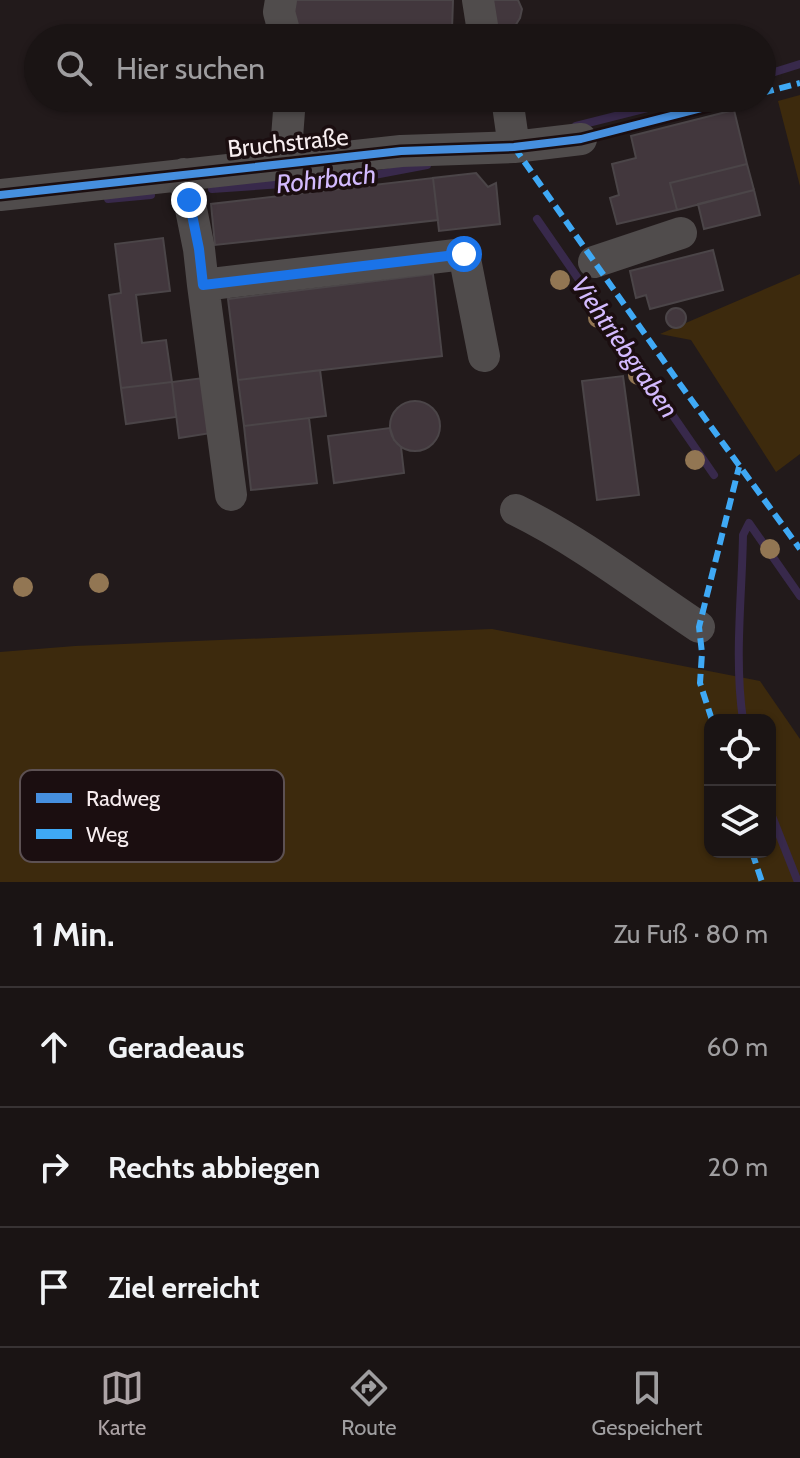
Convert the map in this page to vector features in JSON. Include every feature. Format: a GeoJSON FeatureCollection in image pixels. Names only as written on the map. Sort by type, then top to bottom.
{"type":"FeatureCollection","features":[{"type":"Feature","properties":{"kind":"street"},"geometry":{"type":"LineString","coordinates":[[281,0],[279,12],[282,24]]}},
{"type":"Feature","properties":{"kind":"street"},"geometry":{"type":"LineString","coordinates":[[478,0],[482,24]]}},
{"type":"Feature","properties":{"kind":"street"},"geometry":{"type":"LineString","coordinates":[[285,164],[289,112]]}},
{"type":"Feature","properties":{"kind":"street"},"geometry":{"type":"LineString","coordinates":[[509,112],[514,147]]}},
{"type":"Feature","properties":{"kind":"street","name":"Bruchstraße"},"geometry":{"type":"LineString","coordinates":[[0,195],[401,151],[514,147],[581,139]]}},
{"type":"Feature","properties":{"kind":"street"},"geometry":{"type":"LineString","coordinates":[[184,174],[199,249],[231,495]]}},
{"type":"Feature","properties":{"kind":"street"},"geometry":{"type":"LineString","coordinates":[[594,262],[681,233]]}},
{"type":"Feature","properties":{"kind":"street"},"geometry":{"type":"LineString","coordinates":[[203,285],[464,254],[484,356]]}},
{"type":"Feature","properties":{"kind":"street"},"geometry":{"type":"LineString","coordinates":[[516,510],[542,523],[699,627]]}},
{"type":"Feature","properties":{"kind":"shaded area"},"geometry":{"type":"Polygon","coordinates":[[[800,95],[800,186],[778,101],[800,95]]]}},
{"type":"Feature","properties":{"kind":"shaded area"},"geometry":{"type":"Polygon","coordinates":[[[800,274],[800,454],[776,472],[691,340],[660,334],[800,274]]]}},
{"type":"Feature","properties":{"kind":"shaded area"},"geometry":{"type":"Polygon","coordinates":[[[492,629],[760,681],[800,739],[800,882],[0,882],[0,652],[75,646],[492,629]]]}},
{"type":"Feature","properties":{"kind":"building"},"geometry":{"type":"Polygon","coordinates":[[[293,0],[453,0],[452,24],[292,24],[293,0]]]}},
{"type":"Feature","properties":{"kind":"building"},"geometry":{"type":"Polygon","coordinates":[[[489,0],[518,0],[522,9],[516,24],[495,24],[489,0]]]}},
{"type":"Feature","properties":{"kind":"building"},"geometry":{"type":"Polygon","coordinates":[[[734,112],[747,164],[670,183],[677,210],[617,224],[610,198],[619,195],[612,164],[636,158],[631,136],[734,112]]]}},
{"type":"Feature","properties":{"kind":"building"},"geometry":{"type":"Polygon","coordinates":[[[747,164],[754,190],[677,210],[670,183],[747,164]]]}},
{"type":"Feature","properties":{"kind":"building"},"geometry":{"type":"Polygon","coordinates":[[[476,173],[488,187],[496,183],[500,224],[439,231],[433,178],[476,173]]]}},
{"type":"Feature","properties":{"kind":"building"},"geometry":{"type":"Polygon","coordinates":[[[433,178],[438,220],[215,245],[211,204],[433,178]]]}},
{"type":"Feature","properties":{"kind":"building"},"geometry":{"type":"Polygon","coordinates":[[[754,190],[760,215],[704,229],[698,204],[754,190]]]}},
{"type":"Feature","properties":{"kind":"building"},"geometry":{"type":"Polygon","coordinates":[[[163,238],[170,291],[136,295],[142,343],[166,340],[172,382],[121,388],[109,295],[121,293],[115,244],[163,238]]]}},
{"type":"Feature","properties":{"kind":"building"},"geometry":{"type":"Polygon","coordinates":[[[713,250],[723,290],[650,309],[646,295],[636,298],[630,271],[713,250]]]}},
{"type":"Feature","properties":{"kind":"building"},"geometry":{"type":"Polygon","coordinates":[[[433,274],[442,356],[238,380],[228,299],[433,274]]]}},
{"type":"Feature","properties":{"kind":"building"},"geometry":{"type":"Polygon","coordinates":[[[676,308],[683,311],[686,318],[683,325],[676,328],[669,325],[666,318],[669,311],[676,308]]]}},
{"type":"Feature","properties":{"kind":"building"},"geometry":{"type":"Polygon","coordinates":[[[320,370],[326,416],[244,426],[238,380],[320,370]]]}},
{"type":"Feature","properties":{"kind":"building"},"geometry":{"type":"Polygon","coordinates":[[[623,376],[639,495],[597,500],[582,381],[623,376]]]}},
{"type":"Feature","properties":{"kind":"building"},"geometry":{"type":"Polygon","coordinates":[[[203,378],[211,433],[179,438],[172,382],[203,378]]]}},
{"type":"Feature","properties":{"kind":"building"},"geometry":{"type":"Polygon","coordinates":[[[172,382],[176,417],[126,424],[121,388],[172,382]]]}},
{"type":"Feature","properties":{"kind":"building"},"geometry":{"type":"Polygon","coordinates":[[[415,401],[432,409],[440,426],[432,443],[415,451],[398,443],[390,426],[398,409],[415,401]]]}},
{"type":"Feature","properties":{"kind":"building"},"geometry":{"type":"Polygon","coordinates":[[[309,418],[317,483],[251,490],[244,426],[309,418]]]}},
{"type":"Feature","properties":{"kind":"building"},"geometry":{"type":"Polygon","coordinates":[[[390,428],[394,440],[401,447],[404,473],[334,483],[328,436],[390,428]]]}},
{"type":"Feature","properties":{"kind":"waterway","name":"Rohrbach"},"geometry":{"type":"LineString","coordinates":[[776,72],[800,64]]}},
{"type":"Feature","properties":{"kind":"waterway","name":"Rohrbach"},"geometry":{"type":"LineString","coordinates":[[576,126],[632,112]]}},
{"type":"Feature","properties":{"kind":"waterway","name":"Rohrbach"},"geometry":{"type":"LineString","coordinates":[[212,189],[353,179],[427,165]]}},
{"type":"Feature","properties":{"kind":"waterway","name":"Rohrbach"},"geometry":{"type":"LineString","coordinates":[[108,199],[151,195]]}},
{"type":"Feature","properties":{"kind":"waterway","name":"Viehtriebgraben"},"geometry":{"type":"LineString","coordinates":[[537,219],[714,475]]}},
{"type":"Feature","properties":{"kind":"waterway","name":"Viehtriebgraben"},"geometry":{"type":"LineString","coordinates":[[742,714],[739,628],[743,535],[749,523],[800,596]]}},
{"type":"Feature","properties":{"kind":"waterway","name":"Viehtriebgraben"},"geometry":{"type":"LineString","coordinates":[[776,826],[798,882]]}},
{"type":"Feature","properties":{"kind":"marked path"},"geometry":{"type":"LineString","coordinates":[[776,89],[800,83]]}},
{"type":"Feature","properties":{"kind":"marked path"},"geometry":{"type":"LineString","coordinates":[[514,147],[800,549]]}},
{"type":"Feature","properties":{"kind":"marked path"},"geometry":{"type":"LineString","coordinates":[[710,714],[700,683],[702,653],[699,627],[739,467]]}},
{"type":"Feature","properties":{"kind":"marked path"},"geometry":{"type":"LineString","coordinates":[[754,858],[762,882]]}},
{"type":"Feature","properties":{"kind":"cycle path"},"geometry":{"type":"LineString","coordinates":[[0,195],[401,151],[514,147],[581,139],[686,112]]}},
{"type":"Feature","properties":{"kind":"route"},"geometry":{"type":"LineString","coordinates":[[189,200],[203,285],[464,254]]}}]}
